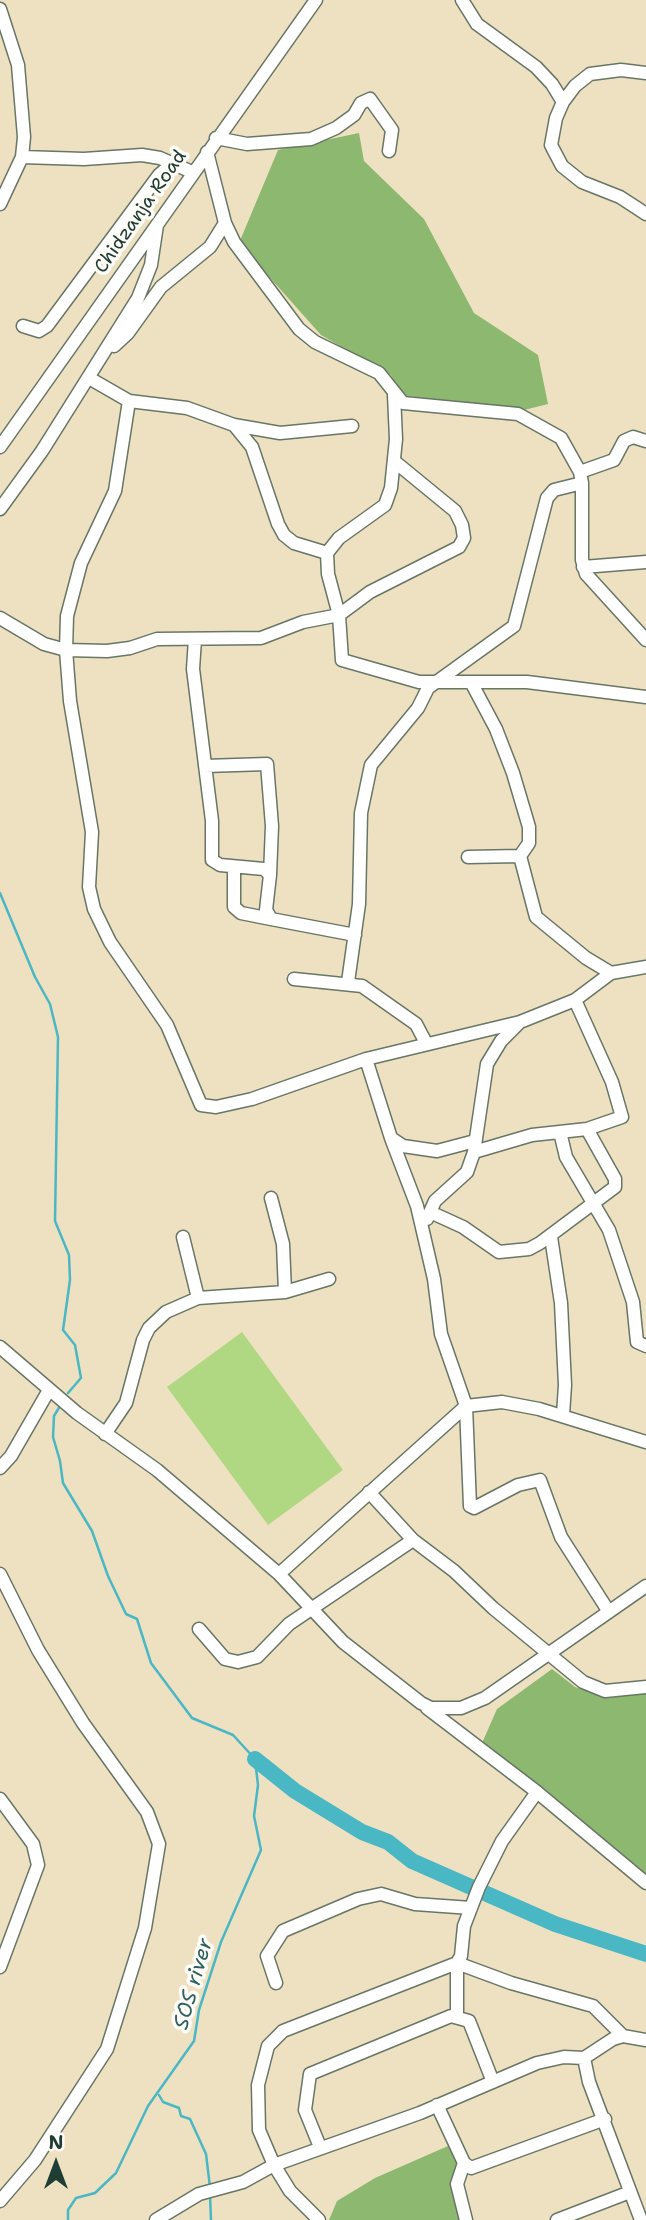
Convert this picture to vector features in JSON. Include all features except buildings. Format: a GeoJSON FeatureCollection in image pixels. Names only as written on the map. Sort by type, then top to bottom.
{"type":"FeatureCollection","features":[{"type":"Feature","properties":{"kind":"street","name":"Chidzanja Road"},"geometry":{"type":"LineString","coordinates":[[0,447],[316,0]]}},
{"type":"Feature","properties":{"kind":"street"},"geometry":{"type":"LineString","coordinates":[[462,0],[477,24],[536,67],[552,84],[563,102]]}},
{"type":"Feature","properties":{"kind":"street"},"geometry":{"type":"LineString","coordinates":[[0,9],[18,65],[23,119],[22,157],[0,205]]}},
{"type":"Feature","properties":{"kind":"street"},"geometry":{"type":"LineString","coordinates":[[646,73],[621,70],[590,74],[575,86],[563,102],[556,118],[551,145],[562,166],[582,182],[620,197],[646,214]]}},
{"type":"Feature","properties":{"kind":"street"},"geometry":{"type":"LineString","coordinates":[[216,138],[247,144],[310,139],[336,128],[354,115],[360,103],[370,99],[392,130],[389,151]]}},
{"type":"Feature","properties":{"kind":"street"},"geometry":{"type":"LineString","coordinates":[[207,152],[225,223],[245,259],[299,329],[315,342],[379,373],[394,394],[410,405],[518,414],[537,422],[561,438],[581,478],[583,567],[598,591],[646,640]]}},
{"type":"Feature","properties":{"kind":"street"},"geometry":{"type":"LineString","coordinates":[[22,157],[84,159],[142,155],[174,162],[192,172]]}},
{"type":"Feature","properties":{"kind":"street"},"geometry":{"type":"LineString","coordinates":[[23,326],[39,331],[47,326],[159,175],[174,162]]}},
{"type":"Feature","properties":{"kind":"street"},"geometry":{"type":"LineString","coordinates":[[0,509],[89,378],[146,281],[155,248],[158,221]]}},
{"type":"Feature","properties":{"kind":"street"},"geometry":{"type":"LineString","coordinates":[[103,356],[128,333],[161,287],[210,247],[225,223]]}},
{"type":"Feature","properties":{"kind":"street"},"geometry":{"type":"LineString","coordinates":[[89,378],[128,401],[187,408],[233,425],[280,433],[352,426]]}},
{"type":"Feature","properties":{"kind":"street"},"geometry":{"type":"LineString","coordinates":[[394,394],[394,461],[385,505],[339,538],[327,553],[328,574],[339,614],[342,660],[419,682],[527,682],[646,696]]}},
{"type":"Feature","properties":{"kind":"street"},"geometry":{"type":"LineString","coordinates":[[128,401],[117,481],[81,563],[68,615],[66,650],[73,724],[92,832],[91,899],[110,942],[167,1025],[197,1100],[206,1107],[252,1099],[366,1059],[520,1022],[575,1000],[611,973],[646,967]]}},
{"type":"Feature","properties":{"kind":"street"},"geometry":{"type":"LineString","coordinates":[[233,425],[252,447],[284,535],[294,543],[327,553]]}},
{"type":"Feature","properties":{"kind":"street"},"geometry":{"type":"LineString","coordinates":[[348,982],[361,868],[360,814],[371,765],[418,708],[428,688],[514,626],[547,498],[554,490],[614,460],[624,441],[633,437],[646,441]]}},
{"type":"Feature","properties":{"kind":"street"},"geometry":{"type":"LineString","coordinates":[[0,618],[44,644],[66,650],[107,651],[130,648],[157,639],[261,638],[303,622],[339,614],[370,592],[459,548],[464,538],[462,525],[454,511],[394,461]]}},
{"type":"Feature","properties":{"kind":"street"},"geometry":{"type":"LineString","coordinates":[[583,567],[646,562]]}},
{"type":"Feature","properties":{"kind":"street"},"geometry":{"type":"LineString","coordinates":[[195,639],[193,669],[212,821],[212,860],[219,865],[264,870],[270,874]]}},
{"type":"Feature","properties":{"kind":"street"},"geometry":{"type":"LineString","coordinates":[[471,682],[496,729],[520,795],[529,843],[520,856],[536,917],[586,958],[611,973]]}},
{"type":"Feature","properties":{"kind":"street"},"geometry":{"type":"LineString","coordinates":[[205,766],[267,764],[272,826],[266,910],[271,919]]}},
{"type":"Feature","properties":{"kind":"street"},"geometry":{"type":"LineString","coordinates":[[468,857],[520,856]]}},
{"type":"Feature","properties":{"kind":"street"},"geometry":{"type":"LineString","coordinates":[[234,868],[234,907],[241,914],[355,935]]}},
{"type":"Feature","properties":{"kind":"street"},"geometry":{"type":"LineString","coordinates":[[294,979],[348,982],[373,992],[410,1018],[421,1029],[426,1043]]}},
{"type":"Feature","properties":{"kind":"street"},"geometry":{"type":"LineString","coordinates":[[391,1138],[403,1146],[437,1150],[475,1147],[532,1135],[587,1129],[620,1119],[623,1114],[575,1000]]}},
{"type":"Feature","properties":{"kind":"street"},"geometry":{"type":"LineString","coordinates":[[423,1230],[430,1212],[444,1192],[467,1172],[475,1147],[487,1064],[501,1041],[520,1022]]}},
{"type":"Feature","properties":{"kind":"street"},"geometry":{"type":"LineString","coordinates":[[366,1059],[391,1138],[411,1187],[434,1279],[441,1334],[466,1406],[470,1506],[474,1508],[533,1479],[540,1480],[561,1537],[608,1612]]}},
{"type":"Feature","properties":{"kind":"street"},"geometry":{"type":"LineString","coordinates":[[430,1212],[463,1227],[499,1252],[529,1249],[551,1237],[614,1191],[616,1183],[587,1129]]}},
{"type":"Feature","properties":{"kind":"street"},"geometry":{"type":"LineString","coordinates":[[560,1132],[566,1157],[609,1230],[633,1303],[636,1342],[646,1346]]}},
{"type":"Feature","properties":{"kind":"street"},"geometry":{"type":"LineString","coordinates":[[271,1198],[283,1244],[285,1292]]}},
{"type":"Feature","properties":{"kind":"street"},"geometry":{"type":"LineString","coordinates":[[183,1237],[198,1298]]}},
{"type":"Feature","properties":{"kind":"street"},"geometry":{"type":"LineString","coordinates":[[551,1237],[561,1303],[565,1385],[563,1415]]}},
{"type":"Feature","properties":{"kind":"street"},"geometry":{"type":"LineString","coordinates":[[106,1434],[126,1403],[138,1353],[149,1328],[176,1305],[198,1298],[285,1292],[330,1279]]}},
{"type":"Feature","properties":{"kind":"street"},"geometry":{"type":"LineString","coordinates":[[0,1347],[49,1390],[157,1470],[279,1574],[343,1642],[537,1792],[646,1883]]}},
{"type":"Feature","properties":{"kind":"street"},"geometry":{"type":"LineString","coordinates":[[0,1468],[11,1457],[49,1390]]}},
{"type":"Feature","properties":{"kind":"street"},"geometry":{"type":"LineString","coordinates":[[279,1574],[466,1406],[502,1402],[563,1415],[646,1442]]}},
{"type":"Feature","properties":{"kind":"street"},"geometry":{"type":"LineString","coordinates":[[369,1492],[413,1540],[454,1571],[547,1655],[583,1682],[605,1691],[646,1687]]}},
{"type":"Feature","properties":{"kind":"street"},"geometry":{"type":"LineString","coordinates":[[199,1629],[220,1655],[239,1662],[257,1657],[289,1624],[413,1540]]}},
{"type":"Feature","properties":{"kind":"street"},"geometry":{"type":"LineString","coordinates":[[0,1574],[38,1650],[83,1723],[148,1812],[159,1844],[145,1928],[107,2049],[61,2116],[35,2160],[0,2201]]}},
{"type":"Feature","properties":{"kind":"street"},"geometry":{"type":"LineString","coordinates":[[421,1703],[451,1710],[473,1705],[646,1586]]}},
{"type":"Feature","properties":{"kind":"street"},"geometry":{"type":"LineString","coordinates":[[457,2015],[457,1963],[475,1897],[502,1841],[537,1792]]}},
{"type":"Feature","properties":{"kind":"street"},"geometry":{"type":"LineString","coordinates":[[0,1799],[33,1844],[38,1857],[36,1875],[0,1967]]}},
{"type":"Feature","properties":{"kind":"street"},"geometry":{"type":"LineString","coordinates":[[276,1983],[267,1956],[283,1931],[358,1899],[381,1894],[415,1904],[475,1897]]}},
{"type":"Feature","properties":{"kind":"street"},"geometry":{"type":"LineString","coordinates":[[0,1928],[14,1933]]}},
{"type":"Feature","properties":{"kind":"street"},"geometry":{"type":"LineString","coordinates":[[457,1963],[465,1969],[593,2006],[623,2036]]}},
{"type":"Feature","properties":{"kind":"street"},"geometry":{"type":"LineString","coordinates":[[319,2220],[290,2191],[274,2165],[257,2119],[262,2062],[276,2035],[457,1963]]}},
{"type":"Feature","properties":{"kind":"street"},"geometry":{"type":"LineString","coordinates":[[457,2015],[472,2026],[492,2082]]}},
{"type":"Feature","properties":{"kind":"street"},"geometry":{"type":"LineString","coordinates":[[320,2147],[305,2110],[310,2074],[401,2035],[457,2015]]}},
{"type":"Feature","properties":{"kind":"street"},"geometry":{"type":"LineString","coordinates":[[156,2220],[199,2194],[243,2182],[274,2165],[437,2105],[537,2063],[564,2057],[584,2058],[613,2039],[623,2036],[646,2040]]}},
{"type":"Feature","properties":{"kind":"street"},"geometry":{"type":"LineString","coordinates":[[584,2058],[589,2082],[641,2220]]}},
{"type":"Feature","properties":{"kind":"street"},"geometry":{"type":"LineString","coordinates":[[437,2105],[464,2163],[471,2168],[605,2119]]}},
{"type":"Feature","properties":{"kind":"street"},"geometry":{"type":"LineString","coordinates":[[464,2163],[457,2184],[466,2220]]}},
{"type":"Feature","properties":{"kind":"street"},"geometry":{"type":"LineString","coordinates":[[557,2220],[630,2192]]}},
{"type":"Feature","properties":{"kind":"green space"},"geometry":{"type":"Polygon","coordinates":[[[359,133],[364,161],[424,219],[474,313],[538,355],[548,404],[524,410],[400,395],[391,375],[321,335],[239,243],[278,150],[359,133]]]}},
{"type":"Feature","properties":{"kind":"green space"},"geometry":{"type":"Polygon","coordinates":[[[242,1332],[343,1470],[268,1525],[167,1387],[242,1332]]]}},
{"type":"Feature","properties":{"kind":"green space"},"geometry":{"type":"Polygon","coordinates":[[[552,1669],[575,1687],[597,1694],[631,1690],[646,1694],[646,1876],[547,1791],[482,1743],[497,1709],[552,1669]]]}},
{"type":"Feature","properties":{"kind":"green space"},"geometry":{"type":"Polygon","coordinates":[[[448,2146],[458,2162],[463,2220],[329,2220],[337,2201],[375,2178],[448,2146]]]}},
{"type":"Feature","properties":{"kind":"waterway"},"geometry":{"type":"LineString","coordinates":[[0,893],[35,977],[50,1004],[58,1037],[55,1221],[69,1255],[70,1280],[63,1330],[75,1345],[81,1378],[68,1393]]}},
{"type":"Feature","properties":{"kind":"waterway","name":"SOS river"},"geometry":{"type":"LineString","coordinates":[[60,1406],[54,1416],[53,1437],[63,1483],[92,1531],[108,1576],[126,1614],[137,1619],[151,1663],[192,1718],[233,1735],[255,1759],[258,1785],[254,1816],[261,1850],[221,1942],[199,2010],[194,2041],[148,2106],[116,2173],[95,2193],[76,2198],[68,2210],[68,2220]]}},
{"type":"Feature","properties":{"kind":"waterway"},"geometry":{"type":"LineString","coordinates":[[255,1759],[295,1791],[362,1832],[388,1842],[412,1861],[555,1924],[646,1954]]}},
{"type":"Feature","properties":{"kind":"waterway"},"geometry":{"type":"LineString","coordinates":[[159,2095],[163,2102],[179,2108],[181,2116],[190,2119],[206,2154],[210,2187]]}},
{"type":"Feature","properties":{"kind":"waterway"},"geometry":{"type":"LineString","coordinates":[[210,2195],[211,2220]]}}]}
